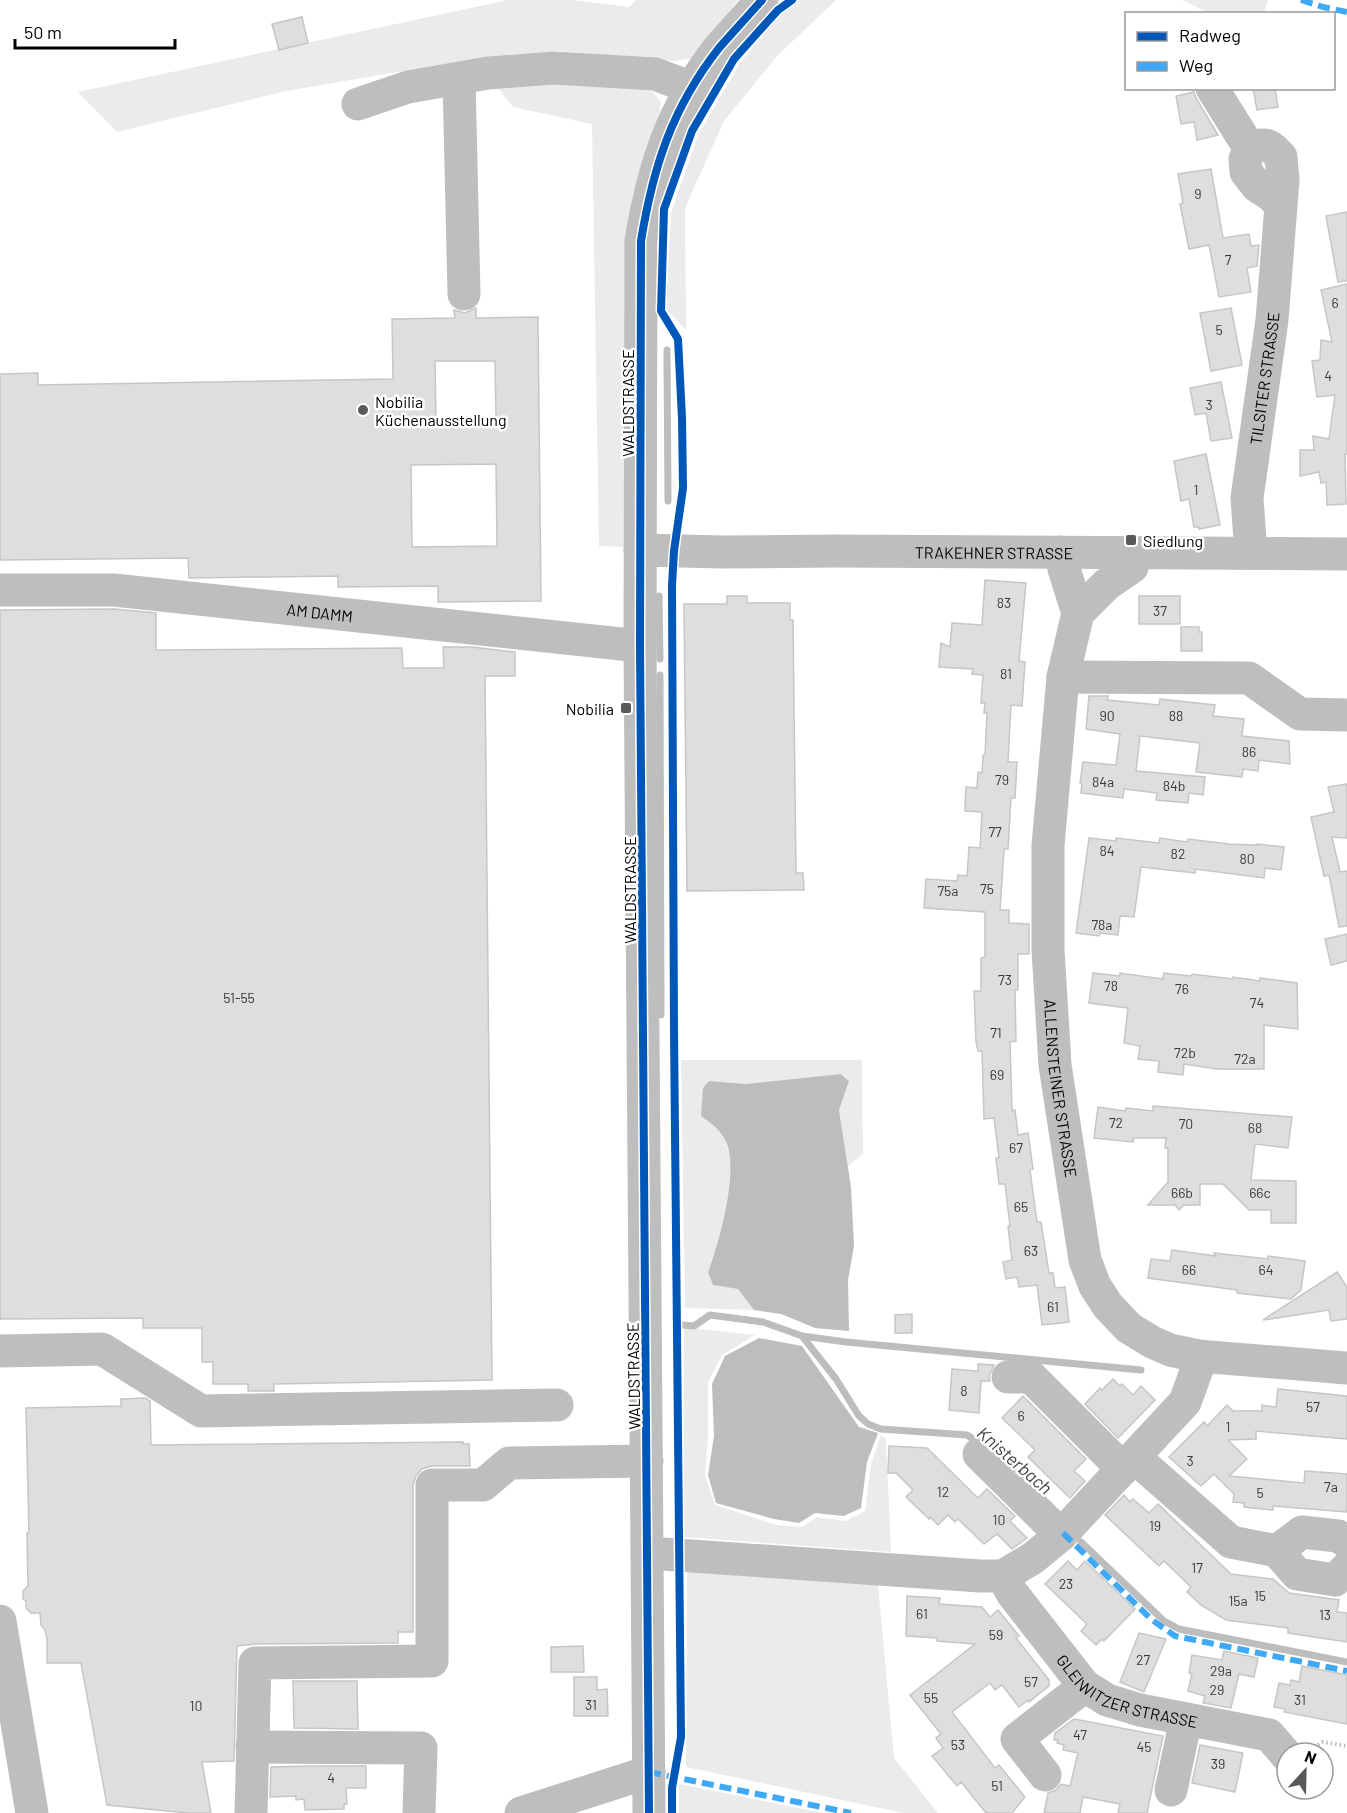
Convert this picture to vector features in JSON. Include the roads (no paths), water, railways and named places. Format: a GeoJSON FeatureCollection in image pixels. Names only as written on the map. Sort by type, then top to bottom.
{"type":"FeatureCollection","features":[{"type":"Feature","properties":{"kind":"street","name":"WALDSTRASSE"},"geometry":{"type":"LineString","coordinates":[[649,1813],[640,646],[641,241],[647,204],[660,156],[673,122],[692,88],[719,49],[762,0]]}},
{"type":"Feature","properties":{"kind":"street"},"geometry":{"type":"LineString","coordinates":[[358,104],[408,87],[488,73],[553,68],[655,74],[692,88]]}},
{"type":"Feature","properties":{"kind":"street"},"geometry":{"type":"LineString","coordinates":[[459,79],[464,294]]}},
{"type":"Feature","properties":{"kind":"street","name":"TILSITER STRASSE"},"geometry":{"type":"LineString","coordinates":[[1213,90],[1250,148],[1259,144],[1270,145],[1281,157],[1283,180],[1272,320],[1247,498],[1251,553]]}},
{"type":"Feature","properties":{"kind":"street","name":"TRAKEHNER STRASSE"},"geometry":{"type":"LineString","coordinates":[[640,549],[723,552],[1347,554]]}},
{"type":"Feature","properties":{"kind":"street"},"geometry":{"type":"LineString","coordinates":[[1061,552],[1078,613],[1107,584],[1131,567],[1135,553]]}},
{"type":"Feature","properties":{"kind":"street","name":"AM DAMM"},"geometry":{"type":"LineString","coordinates":[[0,590],[114,590],[640,646]]}},
{"type":"Feature","properties":{"kind":"street","name":"ALLENSTEINER STRASSE"},"geometry":{"type":"LineString","coordinates":[[1078,613],[1063,677],[1048,845],[1048,950],[1055,1065],[1085,1260],[1095,1286],[1108,1306],[1129,1328],[1170,1350],[1198,1356],[1347,1368]]}},
{"type":"Feature","properties":{"kind":"street"},"geometry":{"type":"LineString","coordinates":[[1063,677],[1249,678],[1300,714],[1347,715]]}},
{"type":"Feature","properties":{"kind":"street"},"geometry":{"type":"LineString","coordinates":[[0,1351],[102,1349],[201,1411],[556,1405]]}},
{"type":"Feature","properties":{"kind":"street"},"geometry":{"type":"LineString","coordinates":[[648,1553],[1003,1576],[1033,1558],[1061,1535],[1185,1402],[1197,1369],[1198,1356]]}},
{"type":"Feature","properties":{"kind":"street"},"geometry":{"type":"LineString","coordinates":[[1008,1377],[1031,1377],[1129,1463],[1231,1542],[1277,1551],[1297,1574],[1335,1580],[1347,1568]]}},
{"type":"Feature","properties":{"kind":"street"},"geometry":{"type":"LineString","coordinates":[[979,1454],[1061,1535]]}},
{"type":"Feature","properties":{"kind":"street"},"geometry":{"type":"LineString","coordinates":[[251,1813],[255,1664],[432,1661],[432,1485],[483,1485],[509,1463],[647,1461]]}},
{"type":"Feature","properties":{"kind":"street"},"geometry":{"type":"LineString","coordinates":[[1277,1551],[1302,1532],[1338,1536],[1347,1542]]}},
{"type":"Feature","properties":{"kind":"street","name":"GLEIWITZER STRASSE"},"geometry":{"type":"LineString","coordinates":[[1003,1576],[1012,1593],[1085,1686],[1107,1700],[1140,1710],[1269,1736],[1275,1743]]}},
{"type":"Feature","properties":{"kind":"street"},"geometry":{"type":"LineString","coordinates":[[0,1621],[32,1813]]}},
{"type":"Feature","properties":{"kind":"street"},"geometry":{"type":"LineString","coordinates":[[1045,1775],[1017,1739],[1085,1686]]}},
{"type":"Feature","properties":{"kind":"street"},"geometry":{"type":"LineString","coordinates":[[1171,1790],[1186,1719]]}},
{"type":"Feature","properties":{"kind":"street"},"geometry":{"type":"LineString","coordinates":[[252,1747],[421,1748],[419,1813]]}},
{"type":"Feature","properties":{"kind":"street"},"geometry":{"type":"LineString","coordinates":[[521,1813],[649,1772]]}},
{"type":"Feature","properties":{"kind":"waterway"},"geometry":{"type":"LineString","coordinates":[[667,350],[668,501]]}},
{"type":"Feature","properties":{"kind":"waterway"},"geometry":{"type":"LineString","coordinates":[[659,596],[660,659]]}},
{"type":"Feature","properties":{"kind":"waterway"},"geometry":{"type":"LineString","coordinates":[[660,675],[661,1015]]}},
{"type":"Feature","properties":{"kind":"waterway","name":"Knisterbach"},"geometry":{"type":"LineString","coordinates":[[682,1325],[694,1326],[710,1315],[763,1322],[802,1336],[836,1379],[859,1416],[868,1424],[881,1429],[967,1435],[979,1443]]}},
{"type":"Feature","properties":{"kind":"waterway"},"geometry":{"type":"LineString","coordinates":[[802,1336],[1141,1370]]}},
{"type":"Feature","properties":{"kind":"waterway","name":"Knisterbach"},"geometry":{"type":"LineString","coordinates":[[1081,1542],[1164,1621],[1179,1629],[1347,1662]]}},
{"type":"Feature","properties":{"kind":"place","name":"Nobilia Küchenausstellung"},"geometry":{"type":"Point","coordinates":[363,410]}},
{"type":"Feature","properties":{"kind":"place","name":"Siedlung"},"geometry":{"type":"Point","coordinates":[1131,540]}},
{"type":"Feature","properties":{"kind":"place","name":"Nobilia"},"geometry":{"type":"Point","coordinates":[626,708]}}]}
